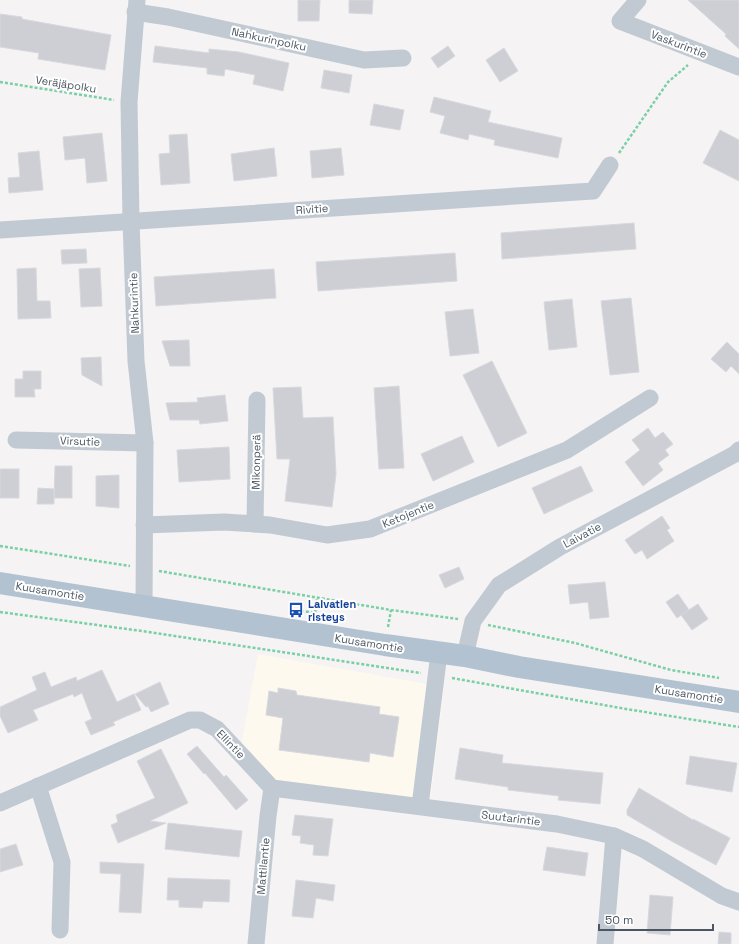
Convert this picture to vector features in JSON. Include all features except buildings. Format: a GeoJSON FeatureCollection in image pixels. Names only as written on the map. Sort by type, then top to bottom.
{"type":"FeatureCollection","features":[{"type":"Feature","properties":{"kind":"main road","name":"Kuusamontie"},"geometry":{"type":"LineString","coordinates":[[0,583],[377,644],[465,656],[519,667],[739,702]]}},
{"type":"Feature","properties":{"kind":"street","name":"Vaskurintie"},"geometry":{"type":"LineString","coordinates":[[638,0],[620,21],[739,66]]}},
{"type":"Feature","properties":{"kind":"street","name":"Nahkurinpolku"},"geometry":{"type":"LineString","coordinates":[[136,6],[168,17],[364,60],[403,58]]}},
{"type":"Feature","properties":{"kind":"street","name":"Nahkurintie"},"geometry":{"type":"LineString","coordinates":[[136,6],[129,102],[131,221],[136,361],[145,443],[144,606]]}},
{"type":"Feature","properties":{"kind":"street","name":"Rivitie"},"geometry":{"type":"LineString","coordinates":[[0,230],[593,191],[610,165]]}},
{"type":"Feature","properties":{"kind":"street","name":"Ketojentie"},"geometry":{"type":"LineString","coordinates":[[144,525],[224,522],[270,525],[327,535],[370,529],[567,450],[650,398]]}},
{"type":"Feature","properties":{"kind":"street","name":"Mikonperä"},"geometry":{"type":"LineString","coordinates":[[255,524],[257,400]]}},
{"type":"Feature","properties":{"kind":"street","name":"Virsutie"},"geometry":{"type":"LineString","coordinates":[[16,440],[145,443]]}},
{"type":"Feature","properties":{"kind":"street","name":"Laivatie"},"geometry":{"type":"LineString","coordinates":[[465,656],[473,622],[499,584],[560,547],[738,453]]}},
{"type":"Feature","properties":{"kind":"street"},"geometry":{"type":"LineString","coordinates":[[272,788],[420,806],[439,653]]}},
{"type":"Feature","properties":{"kind":"street","name":"Ellintie"},"geometry":{"type":"LineString","coordinates":[[0,803],[190,720],[200,720],[217,729],[272,788]]}},
{"type":"Feature","properties":{"kind":"street"},"geometry":{"type":"LineString","coordinates":[[38,786],[62,862],[60,930]]}},
{"type":"Feature","properties":{"kind":"street","name":"Mattilantie"},"geometry":{"type":"LineString","coordinates":[[256,944],[272,788]]}},
{"type":"Feature","properties":{"kind":"street","name":"Suutarintie"},"geometry":{"type":"LineString","coordinates":[[420,806],[557,824],[614,836],[642,849],[722,896],[739,902]]}},
{"type":"Feature","properties":{"kind":"street"},"geometry":{"type":"LineString","coordinates":[[606,944],[614,836]]}},
{"type":"Feature","properties":{"kind":"path"},"geometry":{"type":"LineString","coordinates":[[610,165],[668,82],[702,52]]}},
{"type":"Feature","properties":{"kind":"path","name":"Veräjäpolku"},"geometry":{"type":"LineString","coordinates":[[0,82],[129,102]]}},
{"type":"Feature","properties":{"kind":"path"},"geometry":{"type":"LineString","coordinates":[[0,546],[473,622],[575,643],[671,670],[724,679]]}},
{"type":"Feature","properties":{"kind":"path"},"geometry":{"type":"LineString","coordinates":[[296,610],[315,613],[317,598]]}},
{"type":"Feature","properties":{"kind":"path"},"geometry":{"type":"LineString","coordinates":[[0,612],[142,631],[436,675],[626,709],[739,727]]}},
{"type":"Feature","properties":{"kind":"shaded area"},"geometry":{"type":"Polygon","coordinates":[[[258,654],[444,687],[430,804],[265,779],[239,757],[258,654]]]}},
{"type":"Feature","properties":{"kind":"place","name":"Laivatien risteys"},"geometry":{"type":"Point","coordinates":[296,610]}}]}
